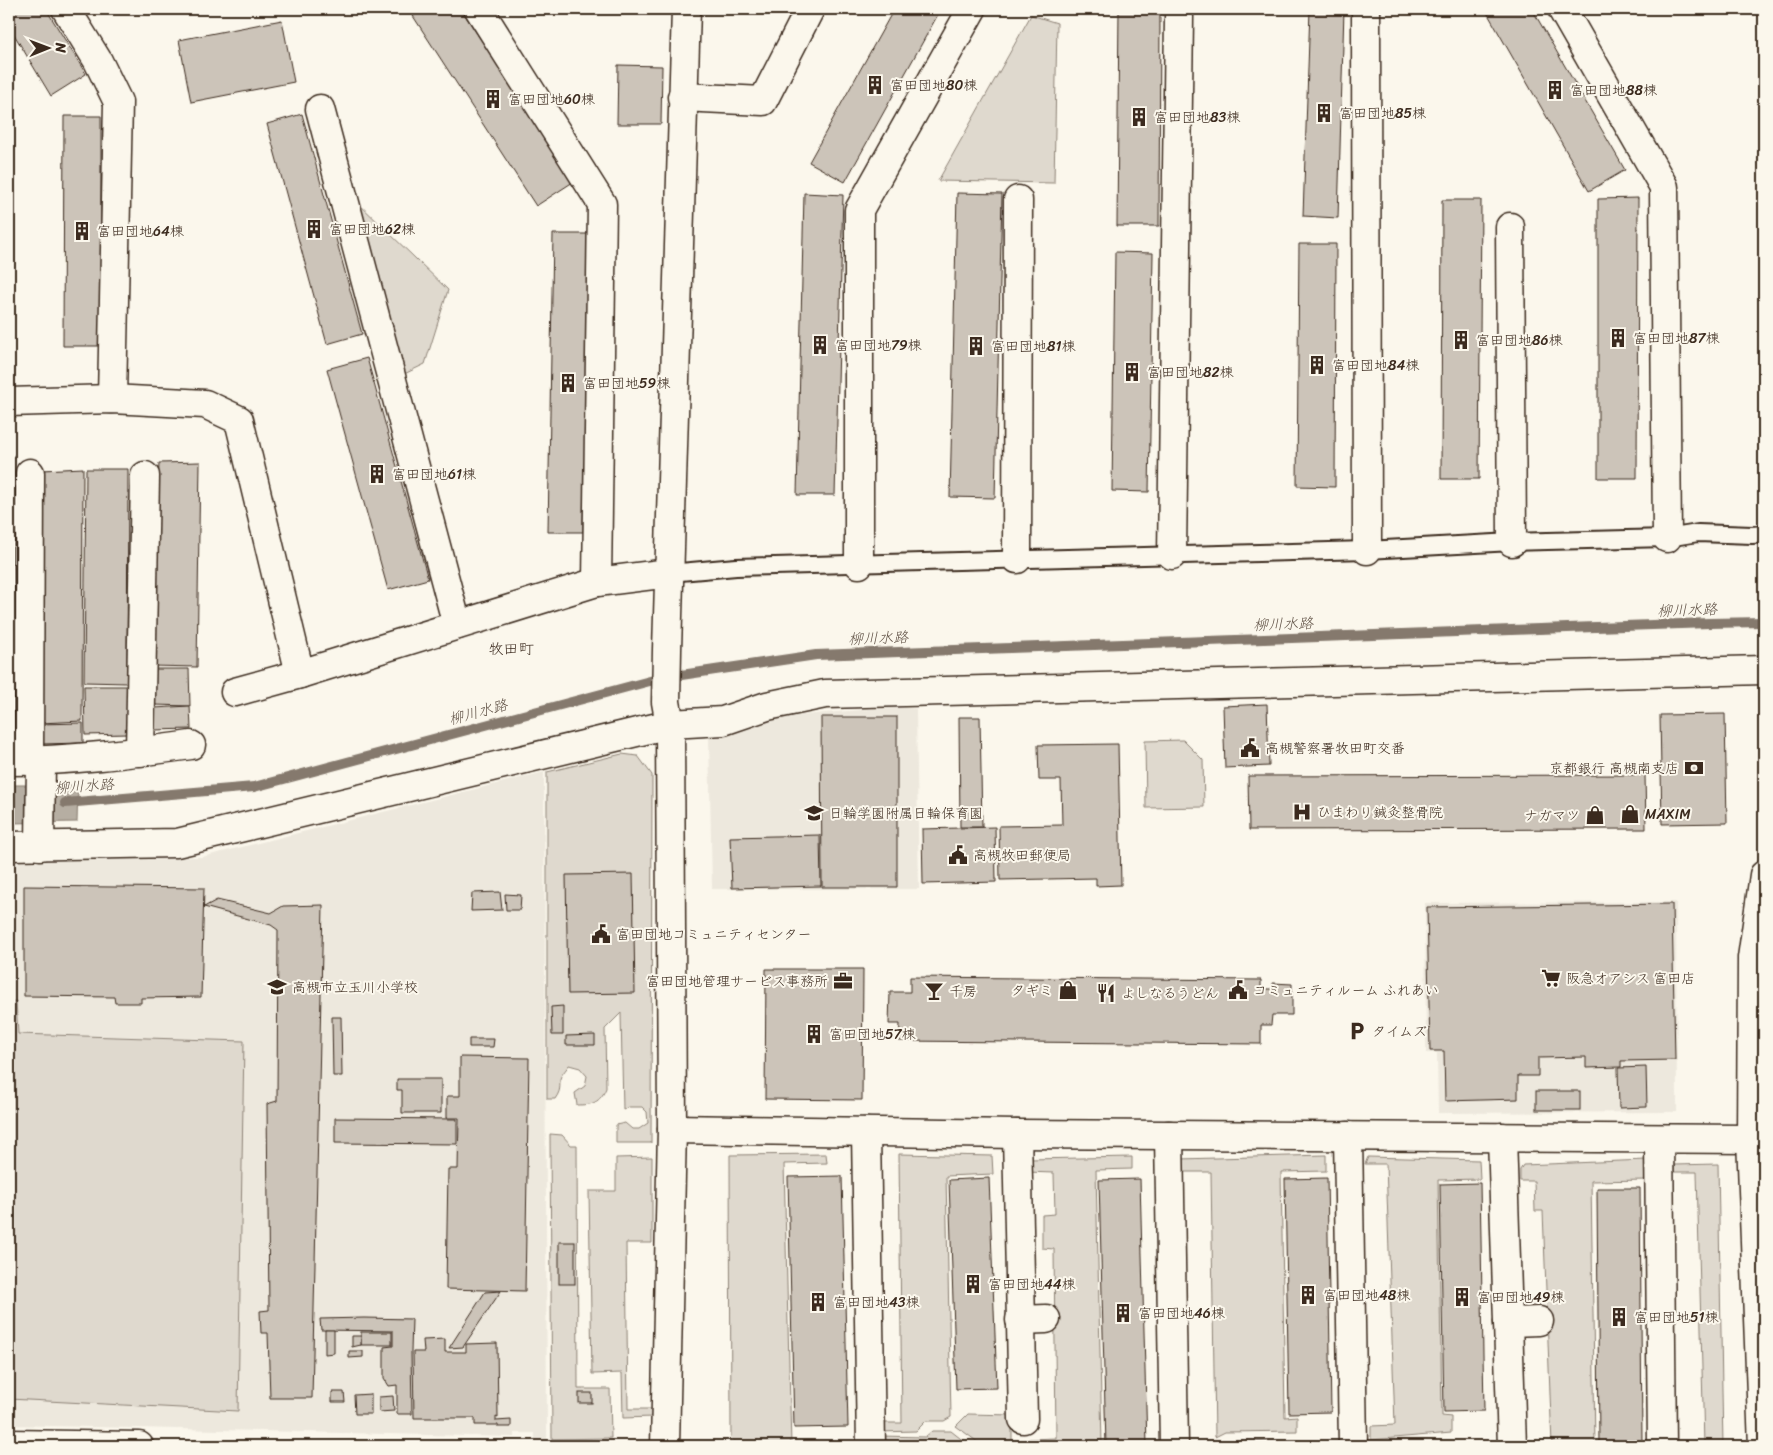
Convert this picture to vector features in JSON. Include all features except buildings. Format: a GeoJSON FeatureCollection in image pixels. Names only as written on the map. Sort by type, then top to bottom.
{"type":"FeatureCollection","features":[{"type":"Feature","properties":{"kind":"street"},"geometry":{"type":"LineString","coordinates":[[66,9],[98,61],[118,102],[112,399]]}},
{"type":"Feature","properties":{"kind":"street"},"geometry":{"type":"LineString","coordinates":[[479,9],[602,204],[597,582]]}},
{"type":"Feature","properties":{"kind":"street"},"geometry":{"type":"LineString","coordinates":[[665,1446],[672,1128],[667,650],[686,9]]}},
{"type":"Feature","properties":{"kind":"street"},"geometry":{"type":"LineString","coordinates":[[682,96],[763,101],[810,9]]}},
{"type":"Feature","properties":{"kind":"street"},"geometry":{"type":"LineString","coordinates":[[859,564],[859,210],[972,9]]}},
{"type":"Feature","properties":{"kind":"street"},"geometry":{"type":"LineString","coordinates":[[1366,9],[1367,550]]}},
{"type":"Feature","properties":{"kind":"street"},"geometry":{"type":"LineString","coordinates":[[1562,9],[1664,187],[1667,538]]}},
{"type":"Feature","properties":{"kind":"street"},"geometry":{"type":"LineString","coordinates":[[1172,555],[1180,16]]}},
{"type":"Feature","properties":{"kind":"street"},"geometry":{"type":"LineString","coordinates":[[320,109],[457,626]]}},
{"type":"Feature","properties":{"kind":"street"},"geometry":{"type":"LineString","coordinates":[[1017,559],[1018,200]]}},
{"type":"Feature","properties":{"kind":"street"},"geometry":{"type":"LineString","coordinates":[[1510,227],[1512,542]]}},
{"type":"Feature","properties":{"kind":"street"},"geometry":{"type":"LineString","coordinates":[[9,402],[112,399],[205,404],[239,420],[300,674]]}},
{"type":"Feature","properties":{"kind":"street"},"geometry":{"type":"LineString","coordinates":[[30,473],[26,761],[40,846]]}},
{"type":"Feature","properties":{"kind":"street"},"geometry":{"type":"LineString","coordinates":[[140,752],[145,476]]}},
{"type":"Feature","properties":{"kind":"street"},"geometry":{"type":"LineString","coordinates":[[235,692],[300,674],[597,582],[669,573]]}},
{"type":"Feature","properties":{"kind":"street"},"geometry":{"type":"LineString","coordinates":[[9,846],[177,843],[668,713],[723,721],[767,706],[825,694],[1764,670]]}},
{"type":"Feature","properties":{"kind":"street"},"geometry":{"type":"LineString","coordinates":[[26,761],[140,752],[191,745]]}},
{"type":"Feature","properties":{"kind":"street"},"geometry":{"type":"LineString","coordinates":[[1763,1446],[1752,1139],[1752,958],[1764,875]]}},
{"type":"Feature","properties":{"kind":"street"},"geometry":{"type":"LineString","coordinates":[[672,1128],[1017,1134],[1752,1139]]}},
{"type":"Feature","properties":{"kind":"street"},"geometry":{"type":"LineString","coordinates":[[866,1132],[871,1446]]}},
{"type":"Feature","properties":{"kind":"street"},"geometry":{"type":"LineString","coordinates":[[1017,1134],[1033,1319],[1023,1420]]}},
{"type":"Feature","properties":{"kind":"street"},"geometry":{"type":"LineString","coordinates":[[1169,1135],[1174,1446]]}},
{"type":"Feature","properties":{"kind":"street"},"geometry":{"type":"LineString","coordinates":[[1348,1136],[1353,1446]]}},
{"type":"Feature","properties":{"kind":"street"},"geometry":{"type":"LineString","coordinates":[[1502,1137],[1512,1446]]}},
{"type":"Feature","properties":{"kind":"street"},"geometry":{"type":"LineString","coordinates":[[1660,1139],[1662,1446]]}},
{"type":"Feature","properties":{"kind":"street"},"geometry":{"type":"LineString","coordinates":[[1508,1322],[1539,1322]]}},
{"type":"Feature","properties":{"kind":"street"},"geometry":{"type":"LineString","coordinates":[[9,1444],[139,1446]]}},
{"type":"Feature","properties":{"kind":"lane"},"geometry":{"type":"LineString","coordinates":[[669,573],[736,567],[1367,550],[1512,542],[1667,538],[1698,533],[1764,534]]}},
{"type":"Feature","properties":{"kind":"shaded area"},"geometry":{"type":"Polygon","coordinates":[[[1031,15],[1057,23],[1054,183],[938,181],[1031,15]]]}},
{"type":"Feature","properties":{"kind":"shaded area"},"geometry":{"type":"Polygon","coordinates":[[[354,199],[448,290],[425,364],[398,377],[354,199]]]}},
{"type":"Feature","properties":{"kind":"shaded area","name":"日輪学園附属日輪保育園"},"geometry":{"type":"Polygon","coordinates":[[[894,707],[916,709],[919,889],[712,889],[709,736],[758,719],[894,707]]]}},
{"type":"Feature","properties":{"kind":"shaded area"},"geometry":{"type":"Polygon","coordinates":[[[1183,740],[1203,760],[1204,807],[1146,808],[1145,741],[1183,740]]]}},
{"type":"Feature","properties":{"kind":"shaded area"},"geometry":{"type":"Polygon","coordinates":[[[622,754],[638,756],[652,775],[651,1143],[616,1143],[616,1125],[625,1123],[632,1129],[639,1129],[648,1123],[647,1112],[642,1107],[629,1107],[623,1110],[621,1013],[605,1029],[606,1088],[601,1097],[591,1104],[577,1105],[575,1093],[585,1086],[587,1076],[580,1068],[569,1065],[561,1076],[560,1089],[555,1099],[547,1099],[547,772],[622,754]]]}},
{"type":"Feature","properties":{"kind":"shaded area","name":"高槻市立玉川小学校"},"geometry":{"type":"Polygon","coordinates":[[[544,772],[547,1439],[535,1439],[535,1433],[514,1433],[514,1437],[9,1425],[9,859],[202,857],[544,772]]]}},
{"type":"Feature","properties":{"kind":"shaded area"},"geometry":{"type":"Polygon","coordinates":[[[9,785],[78,785],[77,822],[9,823],[9,785]]]}},
{"type":"Feature","properties":{"kind":"shaded area","name":"阪急オアシス 富田店"},"geometry":{"type":"Polygon","coordinates":[[[1676,902],[1677,1112],[1438,1113],[1437,1053],[1426,1053],[1425,903],[1676,902]]]}},
{"type":"Feature","properties":{"kind":"shaded area"},"geometry":{"type":"Polygon","coordinates":[[[16,1001],[18,1034],[244,1041],[238,1411],[9,1399],[9,1002],[16,1001]]]}},
{"type":"Feature","properties":{"kind":"shaded area"},"geometry":{"type":"Polygon","coordinates":[[[550,1134],[562,1135],[571,1145],[577,1145],[578,1389],[610,1389],[611,1438],[552,1439],[550,1134]]]}},
{"type":"Feature","properties":{"kind":"shaded area"},"geometry":{"type":"Polygon","coordinates":[[[826,1154],[827,1163],[784,1164],[791,1446],[735,1446],[735,1442],[731,1437],[730,1155],[826,1154]]]}},
{"type":"Feature","properties":{"kind":"shaded area"},"geometry":{"type":"Polygon","coordinates":[[[899,1154],[992,1156],[993,1174],[946,1176],[951,1417],[944,1421],[926,1421],[916,1431],[879,1432],[879,1423],[902,1423],[899,1154]]]}},
{"type":"Feature","properties":{"kind":"shaded area"},"geometry":{"type":"Polygon","coordinates":[[[1326,1155],[1326,1171],[1281,1172],[1285,1417],[1297,1416],[1297,1431],[1225,1432],[1215,1437],[1211,1172],[1180,1172],[1180,1159],[1326,1155]]]}},
{"type":"Feature","properties":{"kind":"shaded area"},"geometry":{"type":"Polygon","coordinates":[[[652,1157],[652,1243],[626,1243],[628,1409],[651,1409],[652,1417],[623,1418],[622,1373],[592,1374],[589,1191],[616,1191],[616,1158],[652,1157]]]}},
{"type":"Feature","properties":{"kind":"shaded area"},"geometry":{"type":"Polygon","coordinates":[[[1132,1157],[1132,1169],[1096,1170],[1102,1446],[1023,1446],[1029,1439],[1056,1438],[1054,1249],[1042,1248],[1042,1215],[1055,1214],[1054,1173],[1026,1172],[1029,1159],[1132,1157]]]}},
{"type":"Feature","properties":{"kind":"shaded area"},"geometry":{"type":"Polygon","coordinates":[[[1368,1157],[1479,1160],[1480,1179],[1438,1180],[1442,1416],[1451,1417],[1451,1433],[1371,1440],[1371,1426],[1395,1425],[1386,1164],[1365,1164],[1368,1157]]]}},
{"type":"Feature","properties":{"kind":"shaded area"},"geometry":{"type":"Polygon","coordinates":[[[1646,1160],[1646,1180],[1591,1181],[1595,1446],[1552,1446],[1543,1211],[1535,1211],[1534,1181],[1520,1181],[1520,1170],[1523,1165],[1646,1160]]]}},
{"type":"Feature","properties":{"kind":"shaded area"},"geometry":{"type":"Polygon","coordinates":[[[1718,1164],[1723,1446],[1704,1446],[1697,1172],[1674,1172],[1674,1165],[1718,1164]]]}},
{"type":"Feature","properties":{"kind":"shaded area"},"geometry":{"type":"Polygon","coordinates":[[[968,1414],[1012,1415],[1012,1446],[983,1446],[956,1426],[968,1414]]]}},
{"type":"Feature","properties":{"kind":"shaded area"},"geometry":{"type":"Polygon","coordinates":[[[932,1431],[951,1431],[970,1446],[880,1446],[880,1436],[925,1437],[932,1431]]]}},
{"type":"Feature","properties":{"kind":"shaded area"},"geometry":{"type":"Polygon","coordinates":[[[1236,1441],[1281,1442],[1281,1446],[1220,1446],[1236,1441]]]}},
{"type":"Feature","properties":{"kind":"waterway","name":"柳川水路"},"geometry":{"type":"LineString","coordinates":[[65,803],[254,787],[661,678],[816,655],[1764,622]]}},
{"type":"Feature","properties":{"kind":"place","name":"富田団地80棟"},"geometry":{"type":"Point","coordinates":[875,85]}},
{"type":"Feature","properties":{"kind":"place","name":"富田団地88棟"},"geometry":{"type":"Point","coordinates":[1555,90]}},
{"type":"Feature","properties":{"kind":"place","name":"富田団地60棟"},"geometry":{"type":"Point","coordinates":[493,99]}},
{"type":"Feature","properties":{"kind":"place","name":"富田団地85棟"},"geometry":{"type":"Point","coordinates":[1324,113]}},
{"type":"Feature","properties":{"kind":"place","name":"富田団地83棟"},"geometry":{"type":"Point","coordinates":[1139,117]}},
{"type":"Feature","properties":{"kind":"place","name":"富田団地62棟"},"geometry":{"type":"Point","coordinates":[314,229]}},
{"type":"Feature","properties":{"kind":"place","name":"富田団地64棟"},"geometry":{"type":"Point","coordinates":[82,231]}},
{"type":"Feature","properties":{"kind":"place","name":"富田団地87棟"},"geometry":{"type":"Point","coordinates":[1618,338]}},
{"type":"Feature","properties":{"kind":"place","name":"富田団地86棟"},"geometry":{"type":"Point","coordinates":[1461,340]}},
{"type":"Feature","properties":{"kind":"place","name":"富田団地79棟"},"geometry":{"type":"Point","coordinates":[820,345]}},
{"type":"Feature","properties":{"kind":"place","name":"富田団地81棟"},"geometry":{"type":"Point","coordinates":[976,346]}},
{"type":"Feature","properties":{"kind":"place","name":"富田団地84棟"},"geometry":{"type":"Point","coordinates":[1317,365]}},
{"type":"Feature","properties":{"kind":"place","name":"富田団地82棟"},"geometry":{"type":"Point","coordinates":[1132,372]}},
{"type":"Feature","properties":{"kind":"place","name":"富田団地59棟"},"geometry":{"type":"Point","coordinates":[568,383]}},
{"type":"Feature","properties":{"kind":"place","name":"富田団地61棟"},"geometry":{"type":"Point","coordinates":[377,474]}},
{"type":"Feature","properties":{"kind":"place","name":"高槻警察署牧田町交番"},"geometry":{"type":"Point","coordinates":[1250,748]}},
{"type":"Feature","properties":{"kind":"place","name":"京都銀行 高槻南支店"},"geometry":{"type":"Point","coordinates":[1694,768]}},
{"type":"Feature","properties":{"kind":"place","name":"ひまわり鍼灸整骨院"},"geometry":{"type":"Point","coordinates":[1302,812]}},
{"type":"Feature","properties":{"kind":"place","name":"日輪学園附属日輪保育園"},"geometry":{"type":"Point","coordinates":[814,813]}},
{"type":"Feature","properties":{"kind":"place","name":"MAXIM"},"geometry":{"type":"Point","coordinates":[1630,814]}},
{"type":"Feature","properties":{"kind":"place","name":"ナガマツ"},"geometry":{"type":"Point","coordinates":[1595,815]}},
{"type":"Feature","properties":{"kind":"place","name":"高槻牧田郵便局"},"geometry":{"type":"Point","coordinates":[958,855]}},
{"type":"Feature","properties":{"kind":"place","name":"富田団地コミュニティセンター"},"geometry":{"type":"Point","coordinates":[601,934]}},
{"type":"Feature","properties":{"kind":"place","name":"阪急オアシス 富田店"},"geometry":{"type":"Point","coordinates":[1551,978]}},
{"type":"Feature","properties":{"kind":"place","name":"富田団地管理サービス事務所"},"geometry":{"type":"Point","coordinates":[843,981]}},
{"type":"Feature","properties":{"kind":"place","name":"高槻市立玉川小学校"},"geometry":{"type":"Point","coordinates":[277,987]}},
{"type":"Feature","properties":{"kind":"place","name":"タギミ"},"geometry":{"type":"Point","coordinates":[1068,990]}},
{"type":"Feature","properties":{"kind":"place","name":"コミュニティルーム ふれあい"},"geometry":{"type":"Point","coordinates":[1238,990]}},
{"type":"Feature","properties":{"kind":"place","name":"千房"},"geometry":{"type":"Point","coordinates":[934,991]}},
{"type":"Feature","properties":{"kind":"place","name":"よしなるうどん"},"geometry":{"type":"Point","coordinates":[1106,993]}},
{"type":"Feature","properties":{"kind":"place","name":"タイムズ"},"geometry":{"type":"Point","coordinates":[1357,1031]}},
{"type":"Feature","properties":{"kind":"place","name":"富田団地57棟"},"geometry":{"type":"Point","coordinates":[814,1034]}},
{"type":"Feature","properties":{"kind":"place","name":"富田団地44棟"},"geometry":{"type":"Point","coordinates":[973,1284]}},
{"type":"Feature","properties":{"kind":"place","name":"富田団地48棟"},"geometry":{"type":"Point","coordinates":[1308,1295]}},
{"type":"Feature","properties":{"kind":"place","name":"富田団地49棟"},"geometry":{"type":"Point","coordinates":[1462,1297]}},
{"type":"Feature","properties":{"kind":"place","name":"富田団地43棟"},"geometry":{"type":"Point","coordinates":[818,1302]}},
{"type":"Feature","properties":{"kind":"place","name":"富田団地46棟"},"geometry":{"type":"Point","coordinates":[1123,1313]}},
{"type":"Feature","properties":{"kind":"place","name":"富田団地51棟"},"geometry":{"type":"Point","coordinates":[1619,1317]}},
{"type":"Feature","properties":{"kind":"district","name":"牧田町"},"geometry":{"type":"Point","coordinates":[511,649]}}]}
